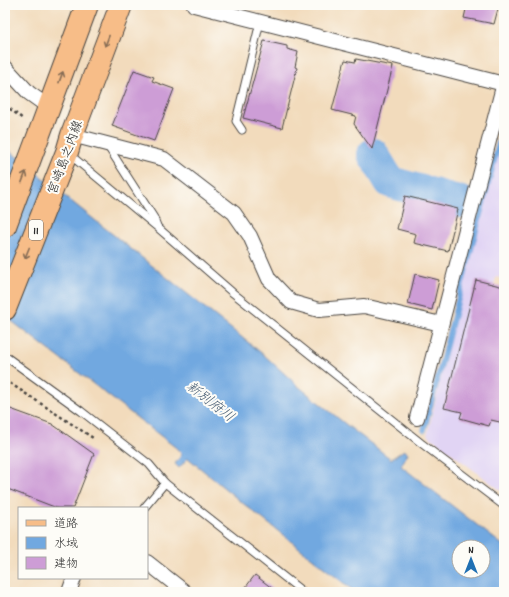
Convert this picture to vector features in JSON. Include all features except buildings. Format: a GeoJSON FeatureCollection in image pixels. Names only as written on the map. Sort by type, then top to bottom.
{"type":"FeatureCollection","features":[{"type":"Feature","properties":{"kind":"main road"},"geometry":{"type":"LineString","coordinates":[[5,226],[87,5]]}},
{"type":"Feature","properties":{"kind":"main road","name":"宮崎島之内線"},"geometry":{"type":"LineString","coordinates":[[5,308],[121,5]]}},
{"type":"Feature","properties":{"kind":"street"},"geometry":{"type":"LineString","coordinates":[[194,5],[504,84],[417,418]]}},
{"type":"Feature","properties":{"kind":"street"},"geometry":{"type":"LineString","coordinates":[[5,67],[29,93],[50,108]]}},
{"type":"Feature","properties":{"kind":"street"},"geometry":{"type":"LineString","coordinates":[[69,143],[107,144],[164,159],[234,213],[250,236],[269,279],[291,302],[319,310],[364,306],[441,324]]}},
{"type":"Feature","properties":{"kind":"street"},"geometry":{"type":"LineString","coordinates":[[148,563],[185,592]]}},
{"type":"Feature","properties":{"kind":"street"},"geometry":{"type":"LineString","coordinates":[[69,592],[74,579]]}},
{"type":"Feature","properties":{"kind":"lane"},"geometry":{"type":"LineString","coordinates":[[242,130],[236,121],[260,22]]}},
{"type":"Feature","properties":{"kind":"lane"},"geometry":{"type":"LineString","coordinates":[[69,143],[157,227],[233,293],[421,443],[504,506]]}},
{"type":"Feature","properties":{"kind":"lane"},"geometry":{"type":"LineString","coordinates":[[107,144],[154,218],[157,227]]}},
{"type":"Feature","properties":{"kind":"lane"},"geometry":{"type":"LineString","coordinates":[[5,356],[81,411],[143,459],[165,483],[303,592]]}},
{"type":"Feature","properties":{"kind":"lane"},"geometry":{"type":"LineString","coordinates":[[145,507],[165,483]]}},
{"type":"Feature","properties":{"kind":"path"},"geometry":{"type":"LineString","coordinates":[[5,380],[95,439]]}},
{"type":"Feature","properties":{"kind":"shaded area"},"geometry":{"type":"Polygon","coordinates":[[[504,125],[504,279],[496,277],[494,285],[476,280],[466,321],[484,325],[463,335],[444,407],[462,412],[460,418],[489,426],[491,420],[504,423],[504,493],[427,435],[482,208],[504,125]]]}},
{"type":"Feature","properties":{"kind":"water"},"geometry":{"type":"Polygon","coordinates":[[[5,147],[264,355],[298,386],[391,459],[404,450],[408,453],[401,466],[504,546],[504,592],[355,592],[188,458],[179,468],[175,464],[182,454],[175,447],[5,316],[5,147]]]}},
{"type":"Feature","properties":{"kind":"waterway","name":"新別府川"},"geometry":{"type":"LineString","coordinates":[[424,430],[504,123]]}},
{"type":"Feature","properties":{"kind":"waterway","name":"新別府川"},"geometry":{"type":"LineString","coordinates":[[373,154],[390,182],[461,202]]}}]}
